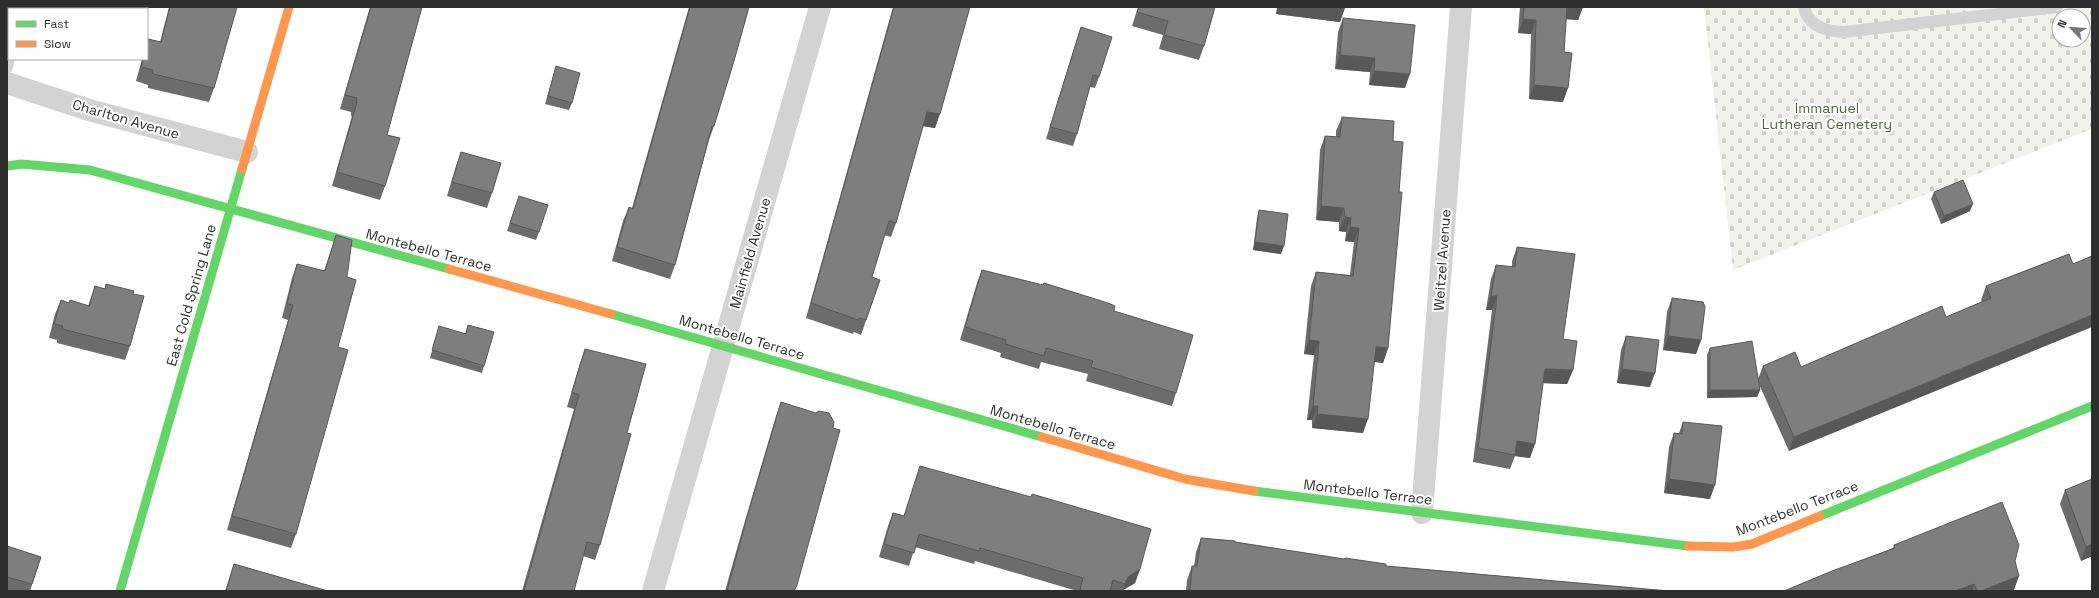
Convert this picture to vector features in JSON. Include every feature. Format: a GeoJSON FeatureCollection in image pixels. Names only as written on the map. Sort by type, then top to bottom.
{"type":"FeatureCollection","features":[{"type":"Feature","properties":{"kind":"street","name":"East Cold Spring Lane"},"geometry":{"type":"LineString","coordinates":[[120,591],[289,7]]}},
{"type":"Feature","properties":{"kind":"street","name":"Mainfield Avenue"},"geometry":{"type":"LineString","coordinates":[[653,591],[820,7]]}},
{"type":"Feature","properties":{"kind":"street","name":"Weitzel Avenue"},"geometry":{"type":"LineString","coordinates":[[1422,513],[1462,7]]}},
{"type":"Feature","properties":{"kind":"street","name":"Charlton Avenue"},"geometry":{"type":"LineString","coordinates":[[7,83],[89,110],[247,152]]}},
{"type":"Feature","properties":{"kind":"street","name":"Montebello Terrace"},"geometry":{"type":"LineString","coordinates":[[7,166],[21,164],[90,170],[230,210],[723,345],[1185,479],[1229,487],[1422,513],[1687,546],[1733,547],[1752,544],[2092,406]]}},
{"type":"Feature","properties":{"kind":"lane"},"geometry":{"type":"LineString","coordinates":[[1804,7],[1805,12],[1814,24],[1827,31],[1844,32],[1985,11],[2057,7]]}},
{"type":"Feature","properties":{"kind":"green space","name":"Immanuel Lutheran Cemetery"},"geometry":{"type":"Polygon","coordinates":[[[1704,7],[2092,7],[2092,129],[1733,270],[1704,7]]]}},
{"type":"Feature","properties":{"kind":"building"},"geometry":{"type":"Polygon","coordinates":[[[170,7],[237,7],[214,88],[153,74],[153,70],[141,67],[143,60],[148,60],[148,39],[161,42],[170,7]]]}},
{"type":"Feature","properties":{"kind":"building"},"geometry":{"type":"Polygon","coordinates":[[[371,7],[422,7],[387,135],[400,138],[385,186],[337,172],[357,102],[357,98],[345,95],[371,7]]]}},
{"type":"Feature","properties":{"kind":"building"},"geometry":{"type":"Polygon","coordinates":[[[690,7],[749,7],[714,126],[712,126],[675,265],[617,247],[629,207],[633,209],[690,7]]]}},
{"type":"Feature","properties":{"kind":"building"},"geometry":{"type":"Polygon","coordinates":[[[894,7],[970,7],[940,114],[927,112],[896,223],[889,221],[872,277],[880,280],[866,320],[859,318],[858,320],[811,303],[894,7]]]}},
{"type":"Feature","properties":{"kind":"building"},"geometry":{"type":"Polygon","coordinates":[[[1139,7],[1215,7],[1204,46],[1164,35],[1168,21],[1137,12],[1139,7]]]}},
{"type":"Feature","properties":{"kind":"building"},"geometry":{"type":"Polygon","coordinates":[[[1524,7],[1567,7],[1564,52],[1572,53],[1568,88],[1534,85],[1536,20],[1523,19],[1524,7]]]}},
{"type":"Feature","properties":{"kind":"building"},"geometry":{"type":"Polygon","coordinates":[[[1343,18],[1415,25],[1410,74],[1374,71],[1375,58],[1340,55],[1343,18]]]}},
{"type":"Feature","properties":{"kind":"building"},"geometry":{"type":"Polygon","coordinates":[[[1081,27],[1112,37],[1099,77],[1093,75],[1077,134],[1050,127],[1081,27]]]}},
{"type":"Feature","properties":{"kind":"building"},"geometry":{"type":"Polygon","coordinates":[[[556,66],[580,73],[572,103],[548,96],[556,66]]]}},
{"type":"Feature","properties":{"kind":"building"},"geometry":{"type":"Polygon","coordinates":[[[1342,117],[1394,121],[1393,141],[1403,142],[1399,192],[1402,192],[1388,348],[1376,347],[1368,419],[1317,414],[1318,406],[1313,406],[1319,341],[1309,340],[1316,272],[1353,276],[1359,228],[1350,227],[1351,218],[1345,217],[1344,208],[1321,206],[1325,136],[1340,137],[1342,117]]]}},
{"type":"Feature","properties":{"kind":"building"},"geometry":{"type":"Polygon","coordinates":[[[461,152],[501,163],[492,193],[452,182],[461,152]]]}},
{"type":"Feature","properties":{"kind":"building"},"geometry":{"type":"Polygon","coordinates":[[[1963,180],[1973,204],[1944,216],[1934,192],[1963,180]]]}},
{"type":"Feature","properties":{"kind":"building"},"geometry":{"type":"Polygon","coordinates":[[[519,196],[548,205],[539,232],[510,223],[519,196]]]}},
{"type":"Feature","properties":{"kind":"building"},"geometry":{"type":"Polygon","coordinates":[[[1259,210],[1288,214],[1284,246],[1255,242],[1259,210]]]}},
{"type":"Feature","properties":{"kind":"building"},"geometry":{"type":"Polygon","coordinates":[[[336,235],[352,240],[347,277],[356,280],[338,347],[348,350],[296,534],[232,516],[293,305],[287,304],[297,264],[325,271],[336,235]]]}},
{"type":"Feature","properties":{"kind":"building"},"geometry":{"type":"Polygon","coordinates":[[[1517,247],[1575,254],[1563,339],[1577,341],[1573,370],[1545,369],[1535,444],[1517,441],[1515,455],[1478,448],[1497,296],[1491,296],[1496,265],[1515,267],[1517,247]]]}},
{"type":"Feature","properties":{"kind":"building"},"geometry":{"type":"Polygon","coordinates":[[[2069,254],[2073,264],[2092,256],[2092,315],[1794,437],[1763,366],[1795,352],[1801,367],[1942,306],[1946,317],[1991,298],[1986,286],[2069,254]]]}},
{"type":"Feature","properties":{"kind":"building"},"geometry":{"type":"Polygon","coordinates":[[[982,270],[1043,285],[1044,283],[1108,303],[1115,306],[1114,311],[1193,335],[1176,393],[1091,367],[1093,361],[1046,348],[1044,356],[1005,344],[1006,340],[965,327],[982,270]]]}},
{"type":"Feature","properties":{"kind":"building"},"geometry":{"type":"Polygon","coordinates":[[[106,284],[134,291],[133,294],[144,296],[130,346],[62,329],[63,326],[54,324],[61,300],[69,303],[70,300],[89,306],[95,286],[105,289],[106,284]]]}},
{"type":"Feature","properties":{"kind":"building"},"geometry":{"type":"Polygon","coordinates":[[[1672,298],[1703,302],[1705,307],[1701,340],[1668,336],[1672,298]]]}},
{"type":"Feature","properties":{"kind":"building"},"geometry":{"type":"Polygon","coordinates":[[[468,325],[494,332],[484,366],[432,350],[439,326],[466,334],[468,325]]]}},
{"type":"Feature","properties":{"kind":"building"},"geometry":{"type":"Polygon","coordinates":[[[1626,336],[1659,340],[1655,373],[1622,369],[1626,336]]]}},
{"type":"Feature","properties":{"kind":"building"},"geometry":{"type":"Polygon","coordinates":[[[1752,341],[1760,390],[1710,390],[1710,348],[1752,341]]]}},
{"type":"Feature","properties":{"kind":"building"},"geometry":{"type":"Polygon","coordinates":[[[585,349],[646,364],[627,433],[631,434],[600,545],[587,542],[574,591],[524,591],[579,395],[572,392],[585,349]]]}},
{"type":"Feature","properties":{"kind":"building"},"geometry":{"type":"Polygon","coordinates":[[[781,402],[816,413],[819,411],[829,413],[834,422],[833,428],[840,430],[797,585],[794,591],[727,591],[747,517],[781,402]]]}},
{"type":"Feature","properties":{"kind":"building"},"geometry":{"type":"Polygon","coordinates":[[[1683,422],[1722,426],[1715,485],[1669,479],[1674,433],[1682,434],[1683,422]]]}},
{"type":"Feature","properties":{"kind":"building"},"geometry":{"type":"Polygon","coordinates":[[[920,466],[1031,497],[1032,494],[1151,529],[1140,569],[1128,577],[1125,584],[1113,580],[1110,591],[1084,591],[1080,590],[1083,578],[980,548],[979,551],[919,534],[914,553],[884,544],[893,513],[904,516],[920,466]]]}},
{"type":"Feature","properties":{"kind":"building"},"geometry":{"type":"Polygon","coordinates":[[[2092,479],[2092,544],[2086,547],[2065,490],[2092,479]]]}},
{"type":"Feature","properties":{"kind":"building"},"geometry":{"type":"Polygon","coordinates":[[[2002,502],[2019,545],[2015,561],[2019,576],[1981,591],[1977,591],[1974,584],[1955,591],[1784,591],[1832,571],[1895,548],[1894,545],[2002,502]]]}},
{"type":"Feature","properties":{"kind":"building"},"geometry":{"type":"Polygon","coordinates":[[[1201,538],[1235,541],[1344,559],[1386,564],[1386,566],[1669,591],[1190,591],[1192,566],[1197,566],[1201,538]]]}},
{"type":"Feature","properties":{"kind":"building"},"geometry":{"type":"Polygon","coordinates":[[[7,546],[41,557],[32,584],[7,577],[7,546]]]}},
{"type":"Feature","properties":{"kind":"building"},"geometry":{"type":"Polygon","coordinates":[[[234,564],[328,591],[226,591],[234,564]]]}},
{"type":"Feature","properties":{"kind":"traffic: fast"},"geometry":{"type":"LineString","coordinates":[[7,166],[21,164],[90,170],[449,269]]}},
{"type":"Feature","properties":{"kind":"traffic: fast"},"geometry":{"type":"LineString","coordinates":[[120,591],[242,169]]}},
{"type":"Feature","properties":{"kind":"traffic: fast"},"geometry":{"type":"LineString","coordinates":[[611,314],[1042,437]]}},
{"type":"Feature","properties":{"kind":"traffic: fast"},"geometry":{"type":"LineString","coordinates":[[1820,516],[2092,406]]}},
{"type":"Feature","properties":{"kind":"traffic: fast"},"geometry":{"type":"LineString","coordinates":[[1254,491],[1688,546]]}},
{"type":"Feature","properties":{"kind":"traffic: slow"},"geometry":{"type":"LineString","coordinates":[[242,169],[289,7]]}},
{"type":"Feature","properties":{"kind":"traffic: slow"},"geometry":{"type":"LineString","coordinates":[[449,269],[611,314]]}},
{"type":"Feature","properties":{"kind":"traffic: slow"},"geometry":{"type":"LineString","coordinates":[[1042,437],[1185,479],[1254,491]]}},
{"type":"Feature","properties":{"kind":"traffic: slow"},"geometry":{"type":"LineString","coordinates":[[1688,546],[1733,547],[1752,544],[1820,516]]}}]}
